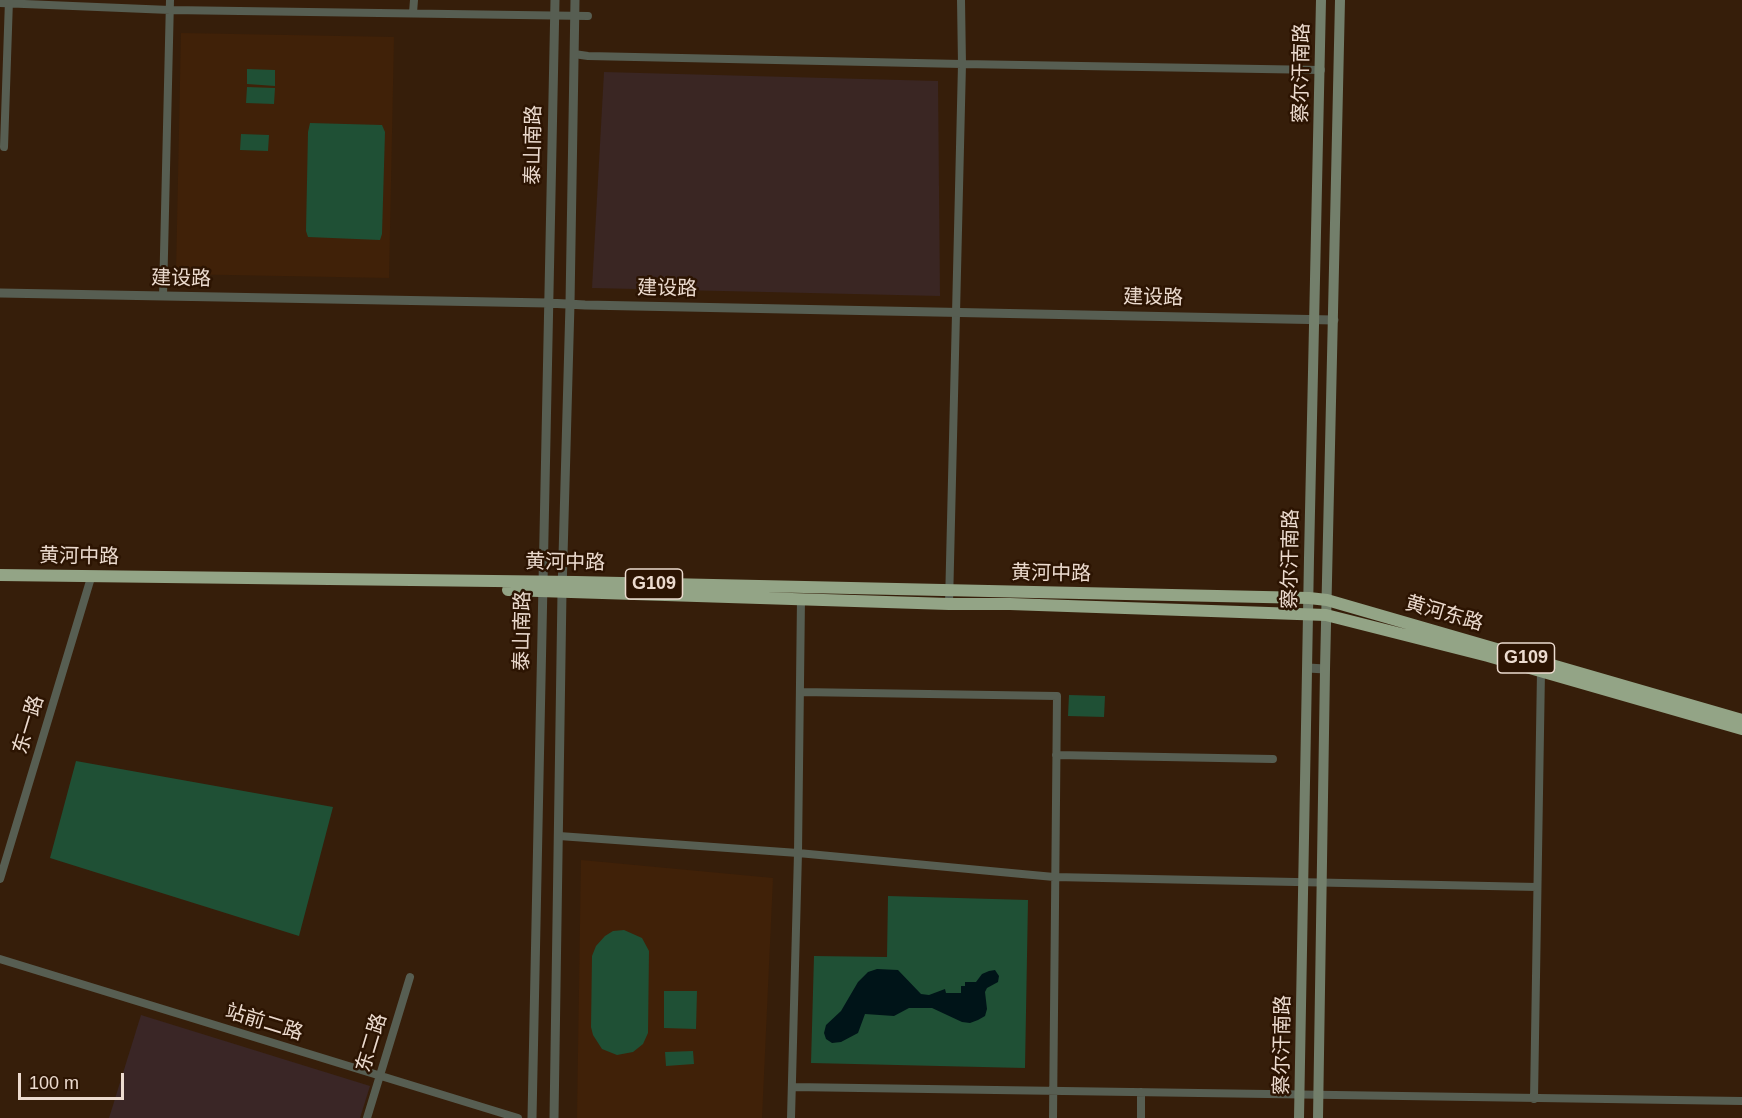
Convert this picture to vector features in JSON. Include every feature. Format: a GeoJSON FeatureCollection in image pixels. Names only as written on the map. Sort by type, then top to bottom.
{"type":"FeatureCollection","features":[{"type":"Feature","properties":{"kind":"highway","name":"黄河中路"},"geometry":{"type":"LineString","coordinates":[[0,575],[542,586],[949,604],[1010,604],[1308,615]]}},
{"type":"Feature","properties":{"kind":"highway","name":"黄河中路"},"geometry":{"type":"LineString","coordinates":[[0,580],[542,586]]}},
{"type":"Feature","properties":{"kind":"highway","name":"黄河中路"},"geometry":{"type":"LineString","coordinates":[[562,587],[950,590],[1309,598]]}},
{"type":"Feature","properties":{"kind":"highway","name":"黄河东路"},"geometry":{"type":"LineString","coordinates":[[1309,598],[1327,600],[1742,720]]}},
{"type":"Feature","properties":{"kind":"highway","name":"黄河东路"},"geometry":{"type":"LineString","coordinates":[[1308,615],[1326,615],[1541,671],[1742,729]]}},
{"type":"Feature","properties":{"kind":"main road","name":"察尔汗南路"},"geometry":{"type":"LineString","coordinates":[[1299,1118],[1321,0]]}},
{"type":"Feature","properties":{"kind":"main road","name":"察尔汗南路"},"geometry":{"type":"LineString","coordinates":[[1318,1118],[1326,615],[1340,0]]}},
{"type":"Feature","properties":{"kind":"street"},"geometry":{"type":"LineString","coordinates":[[164,296],[170,0]]}},
{"type":"Feature","properties":{"kind":"street"},"geometry":{"type":"LineString","coordinates":[[413,13],[414,0]]}},
{"type":"Feature","properties":{"kind":"street","name":"泰山南路"},"geometry":{"type":"LineString","coordinates":[[532,1118],[555,0]]}},
{"type":"Feature","properties":{"kind":"street","name":"泰山南路"},"geometry":{"type":"LineString","coordinates":[[554,1118],[562,587],[575,0]]}},
{"type":"Feature","properties":{"kind":"street"},"geometry":{"type":"LineString","coordinates":[[949,604],[962,64],[961,0]]}},
{"type":"Feature","properties":{"kind":"street"},"geometry":{"type":"LineString","coordinates":[[4,147],[6,2],[170,9],[588,16]]}},
{"type":"Feature","properties":{"kind":"street"},"geometry":{"type":"LineString","coordinates":[[574,54],[962,64],[1321,69]]}},
{"type":"Feature","properties":{"kind":"street","name":"建设路"},"geometry":{"type":"LineString","coordinates":[[0,293],[1334,320]]}},
{"type":"Feature","properties":{"kind":"street","name":"东一路"},"geometry":{"type":"LineString","coordinates":[[0,879],[90,581]]}},
{"type":"Feature","properties":{"kind":"street"},"geometry":{"type":"LineString","coordinates":[[791,1118],[798,853],[801,598]]}},
{"type":"Feature","properties":{"kind":"street"},"geometry":{"type":"LineString","coordinates":[[1308,668],[1325,669]]}},
{"type":"Feature","properties":{"kind":"street"},"geometry":{"type":"LineString","coordinates":[[1534,1099],[1541,671]]}},
{"type":"Feature","properties":{"kind":"street"},"geometry":{"type":"LineString","coordinates":[[800,692],[1057,696],[1053,1118]]}},
{"type":"Feature","properties":{"kind":"street"},"geometry":{"type":"LineString","coordinates":[[1056,755],[1274,759]]}},
{"type":"Feature","properties":{"kind":"street"},"geometry":{"type":"LineString","coordinates":[[559,836],[798,853],[1054,877],[1537,887]]}},
{"type":"Feature","properties":{"kind":"street","name":"站前二路"},"geometry":{"type":"LineString","coordinates":[[0,959],[518,1118]]}},
{"type":"Feature","properties":{"kind":"street","name":"东二路"},"geometry":{"type":"LineString","coordinates":[[367,1118],[410,977]]}},
{"type":"Feature","properties":{"kind":"street"},"geometry":{"type":"LineString","coordinates":[[792,1087],[1742,1101]]}},
{"type":"Feature","properties":{"kind":"street"},"geometry":{"type":"LineString","coordinates":[[1141,1092],[1141,1118]]}},
{"type":"Feature","properties":{"kind":"shaded area"},"geometry":{"type":"Polygon","coordinates":[[[181,33],[394,37],[389,278],[176,274],[181,33]]]}},
{"type":"Feature","properties":{"kind":"shaded area"},"geometry":{"type":"Polygon","coordinates":[[[604,72],[938,81],[940,296],[592,288],[604,72]]]}},
{"type":"Feature","properties":{"kind":"shaded area"},"geometry":{"type":"Polygon","coordinates":[[[581,860],[773,878],[762,1118],[577,1118],[581,860]]]}},
{"type":"Feature","properties":{"kind":"shaded area"},"geometry":{"type":"Polygon","coordinates":[[[877,969],[898,970],[921,994],[929,995],[945,989],[946,993],[961,993],[961,986],[965,986],[965,982],[976,982],[982,974],[989,971],[995,970],[999,976],[998,982],[987,988],[985,992],[987,1009],[985,1016],[970,1023],[962,1022],[932,1008],[909,1008],[894,1016],[865,1014],[858,1033],[841,1042],[832,1043],[826,1039],[824,1033],[826,1025],[841,1011],[858,982],[868,972],[877,969]]]}},
{"type":"Feature","properties":{"kind":"shaded area"},"geometry":{"type":"Polygon","coordinates":[[[141,1015],[370,1086],[360,1118],[109,1118],[141,1015]]]}},
{"type":"Feature","properties":{"kind":"green space"},"geometry":{"type":"Polygon","coordinates":[[[247,69],[275,70],[275,86],[247,84],[247,69]]]}},
{"type":"Feature","properties":{"kind":"green space"},"geometry":{"type":"Polygon","coordinates":[[[247,87],[275,88],[274,104],[246,103],[247,87]]]}},
{"type":"Feature","properties":{"kind":"green space"},"geometry":{"type":"Polygon","coordinates":[[[310,123],[382,125],[385,132],[380,240],[308,237],[306,231],[310,123]]]}},
{"type":"Feature","properties":{"kind":"green space"},"geometry":{"type":"Polygon","coordinates":[[[241,134],[269,135],[268,151],[240,150],[241,134]]]}},
{"type":"Feature","properties":{"kind":"green space"},"geometry":{"type":"Polygon","coordinates":[[[1069,695],[1105,696],[1104,717],[1068,716],[1069,695]]]}},
{"type":"Feature","properties":{"kind":"green space"},"geometry":{"type":"Polygon","coordinates":[[[76,761],[333,807],[299,936],[50,858],[76,761]]]}},
{"type":"Feature","properties":{"kind":"green space"},"geometry":{"type":"Polygon","coordinates":[[[888,896],[1028,900],[1025,1068],[811,1063],[814,956],[887,957],[888,896]]]}},
{"type":"Feature","properties":{"kind":"green space"},"geometry":{"type":"Polygon","coordinates":[[[624,930],[642,938],[649,951],[648,1033],[643,1044],[633,1052],[617,1055],[602,1049],[593,1035],[591,1027],[592,956],[596,946],[605,936],[613,931],[624,930]]]}},
{"type":"Feature","properties":{"kind":"green space"},"geometry":{"type":"Polygon","coordinates":[[[664,991],[697,991],[696,1029],[664,1028],[664,991]]]}},
{"type":"Feature","properties":{"kind":"green space"},"geometry":{"type":"Polygon","coordinates":[[[693,1051],[694,1064],[666,1066],[665,1052],[693,1051]]]}}]}
